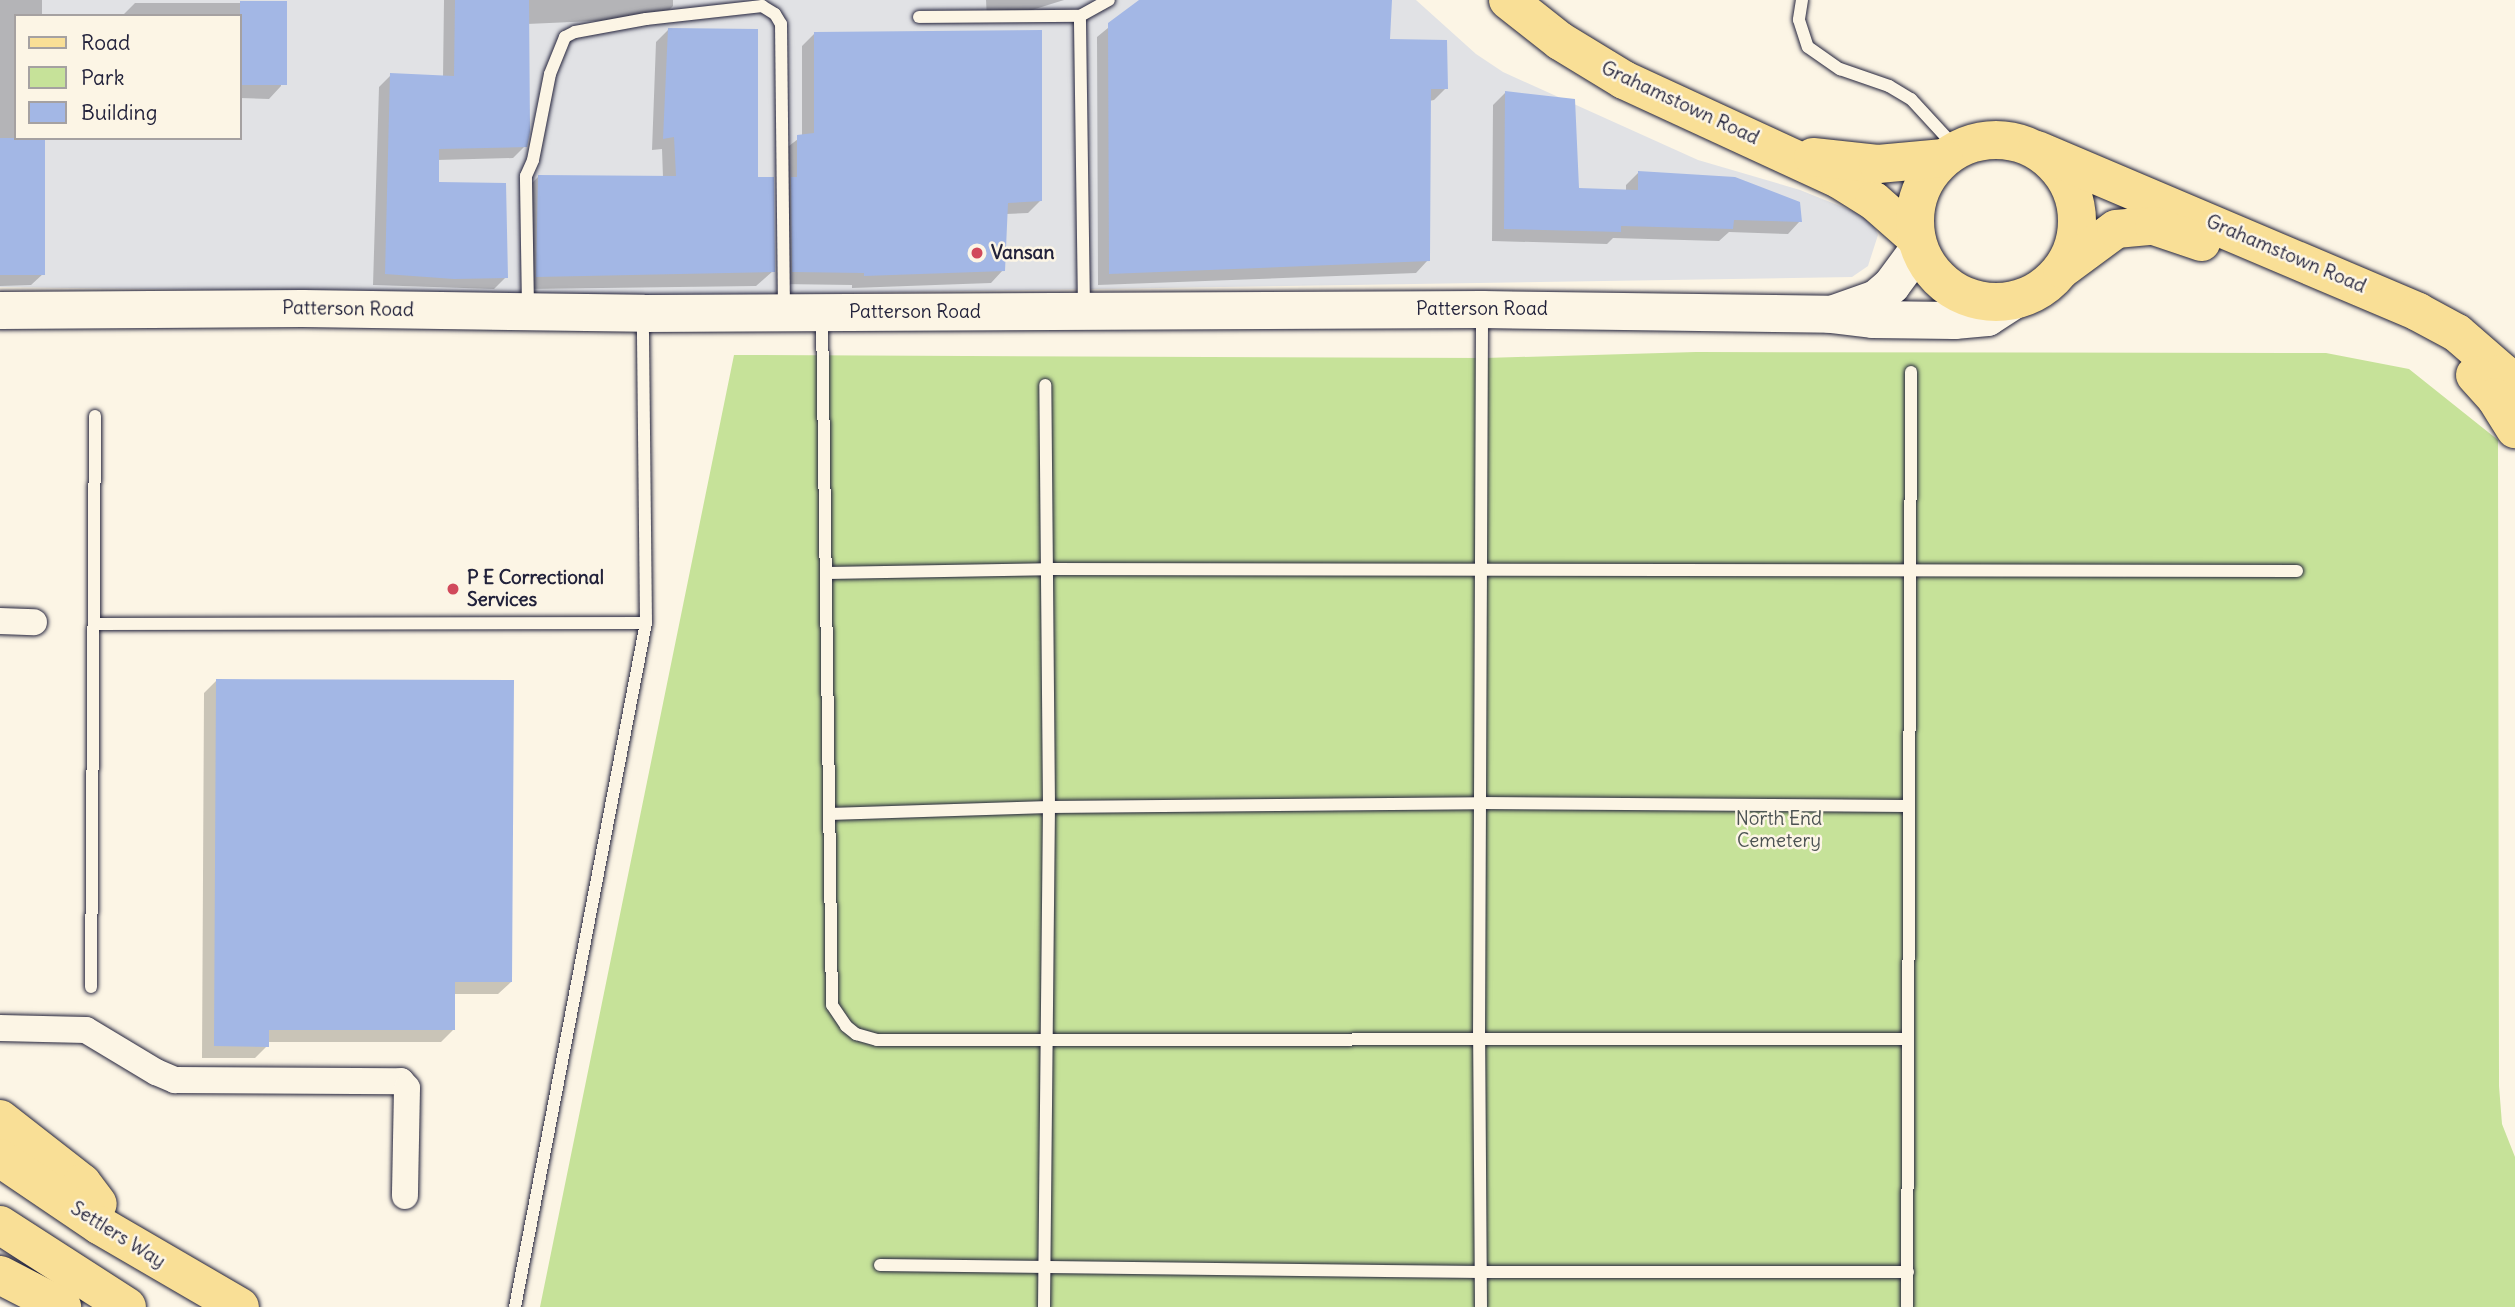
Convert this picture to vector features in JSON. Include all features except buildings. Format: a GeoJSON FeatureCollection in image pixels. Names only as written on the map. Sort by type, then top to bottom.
{"type":"FeatureCollection","features":[{"type":"Feature","properties":{"kind":"main road","name":"Grahamstown Road"},"geometry":{"type":"LineString","coordinates":[[1508,0],[1560,41],[1624,80],[1786,153],[1874,201],[1917,243],[1929,268],[1945,285],[1966,297],[1989,303],[2012,301],[2040,290],[2062,269],[2116,229],[2154,226],[2175,232],[2399,325],[2430,342],[2455,357],[2477,377],[2495,397],[2515,429]]}},
{"type":"Feature","properties":{"kind":"main road","name":"Grahamstown Road"},"geometry":{"type":"LineString","coordinates":[[1786,153],[1878,164],[1951,154],[1983,141],[2011,141],[2418,312],[2457,333],[2502,373],[2515,389]]}},
{"type":"Feature","properties":{"kind":"main road","name":"Grahamstown Road"},"geometry":{"type":"LineString","coordinates":[[2037,150],[2059,168],[2075,200],[2076,236],[2062,269]]}},
{"type":"Feature","properties":{"kind":"main road"},"geometry":{"type":"LineString","coordinates":[[1917,243],[1916,208],[1922,190],[1951,154]]}},
{"type":"Feature","properties":{"kind":"main road"},"geometry":{"type":"LineString","coordinates":[[0,1119],[94,1195],[100,1214],[99,1225]]}},
{"type":"Feature","properties":{"kind":"main road","name":"Settlers Way"},"geometry":{"type":"LineString","coordinates":[[0,1158],[99,1225],[240,1307]]}},
{"type":"Feature","properties":{"kind":"main road"},"geometry":{"type":"LineString","coordinates":[[0,1226],[127,1307]]}},
{"type":"Feature","properties":{"kind":"main road"},"geometry":{"type":"LineString","coordinates":[[0,1275],[62,1307]]}},
{"type":"Feature","properties":{"kind":"street","name":"Patterson Road"},"geometry":{"type":"LineString","coordinates":[[1830,314],[1876,298],[1891,285],[1917,243]]}},
{"type":"Feature","properties":{"kind":"street","name":"Patterson Road"},"geometry":{"type":"LineString","coordinates":[[0,310],[302,308],[643,313],[1482,309],[1830,314],[1872,319],[1977,320],[2012,301]]}},
{"type":"Feature","properties":{"kind":"street"},"geometry":{"type":"LineString","coordinates":[[0,621],[34,622]]}},
{"type":"Feature","properties":{"kind":"street"},"geometry":{"type":"LineString","coordinates":[[0,1028],[86,1030],[156,1072],[175,1080],[401,1081],[407,1088],[405,1196]]}},
{"type":"Feature","properties":{"kind":"lane"},"geometry":{"type":"LineString","coordinates":[[919,17],[1080,16],[1108,0]]}},
{"type":"Feature","properties":{"kind":"lane"},"geometry":{"type":"LineString","coordinates":[[1802,0],[1799,20],[1808,47],[1840,69],[1889,86],[1911,99],[1951,154]]}},
{"type":"Feature","properties":{"kind":"lane"},"geometry":{"type":"LineString","coordinates":[[528,311],[526,176],[533,160],[550,74],[565,37],[575,32],[646,19],[762,6],[775,14],[780,24],[784,312]]}},
{"type":"Feature","properties":{"kind":"lane"},"geometry":{"type":"LineString","coordinates":[[1080,16],[1084,311]]}},
{"type":"Feature","properties":{"kind":"lane"},"geometry":{"type":"LineString","coordinates":[[1481,1307],[1479,571],[1482,309]]}},
{"type":"Feature","properties":{"kind":"lane"},"geometry":{"type":"LineString","coordinates":[[822,312],[832,1005],[846,1026],[856,1034],[877,1040],[1908,1039]]}},
{"type":"Feature","properties":{"kind":"lane"},"geometry":{"type":"LineString","coordinates":[[515,1307],[646,623],[643,313]]}},
{"type":"Feature","properties":{"kind":"lane"},"geometry":{"type":"LineString","coordinates":[[1908,1307],[1910,372]]}},
{"type":"Feature","properties":{"kind":"lane"},"geometry":{"type":"LineString","coordinates":[[1044,1307],[1049,1040],[1045,385]]}},
{"type":"Feature","properties":{"kind":"lane"},"geometry":{"type":"LineString","coordinates":[[91,987],[95,416]]}},
{"type":"Feature","properties":{"kind":"lane"},"geometry":{"type":"LineString","coordinates":[[827,573],[1047,569],[2297,571]]}},
{"type":"Feature","properties":{"kind":"lane"},"geometry":{"type":"LineString","coordinates":[[94,624],[646,623]]}},
{"type":"Feature","properties":{"kind":"lane"},"geometry":{"type":"LineString","coordinates":[[829,814],[1049,807],[1479,803],[1909,806]]}},
{"type":"Feature","properties":{"kind":"lane"},"geometry":{"type":"LineString","coordinates":[[880,1265],[1481,1272],[1908,1272]]}},
{"type":"Feature","properties":{"kind":"shaded area"},"geometry":{"type":"Polygon","coordinates":[[[0,0],[1416,0],[1476,54],[1503,72],[1698,160],[1800,190],[1870,218],[1878,235],[1868,266],[1852,277],[652,296],[0,287],[0,0]]]}},
{"type":"Feature","properties":{"kind":"green space","name":"North End Cemetery"},"geometry":{"type":"Polygon","coordinates":[[[1696,352],[2326,353],[2409,369],[2498,440],[2499,1086],[2502,1124],[2515,1157],[2515,1307],[540,1307],[734,355],[1485,358],[1696,352]]]}},
{"type":"Feature","properties":{"kind":"place","name":"Vansan"},"geometry":{"type":"Point","coordinates":[977,253]}},
{"type":"Feature","properties":{"kind":"place","name":"P E Correctional Services"},"geometry":{"type":"Point","coordinates":[453,589]}}]}
